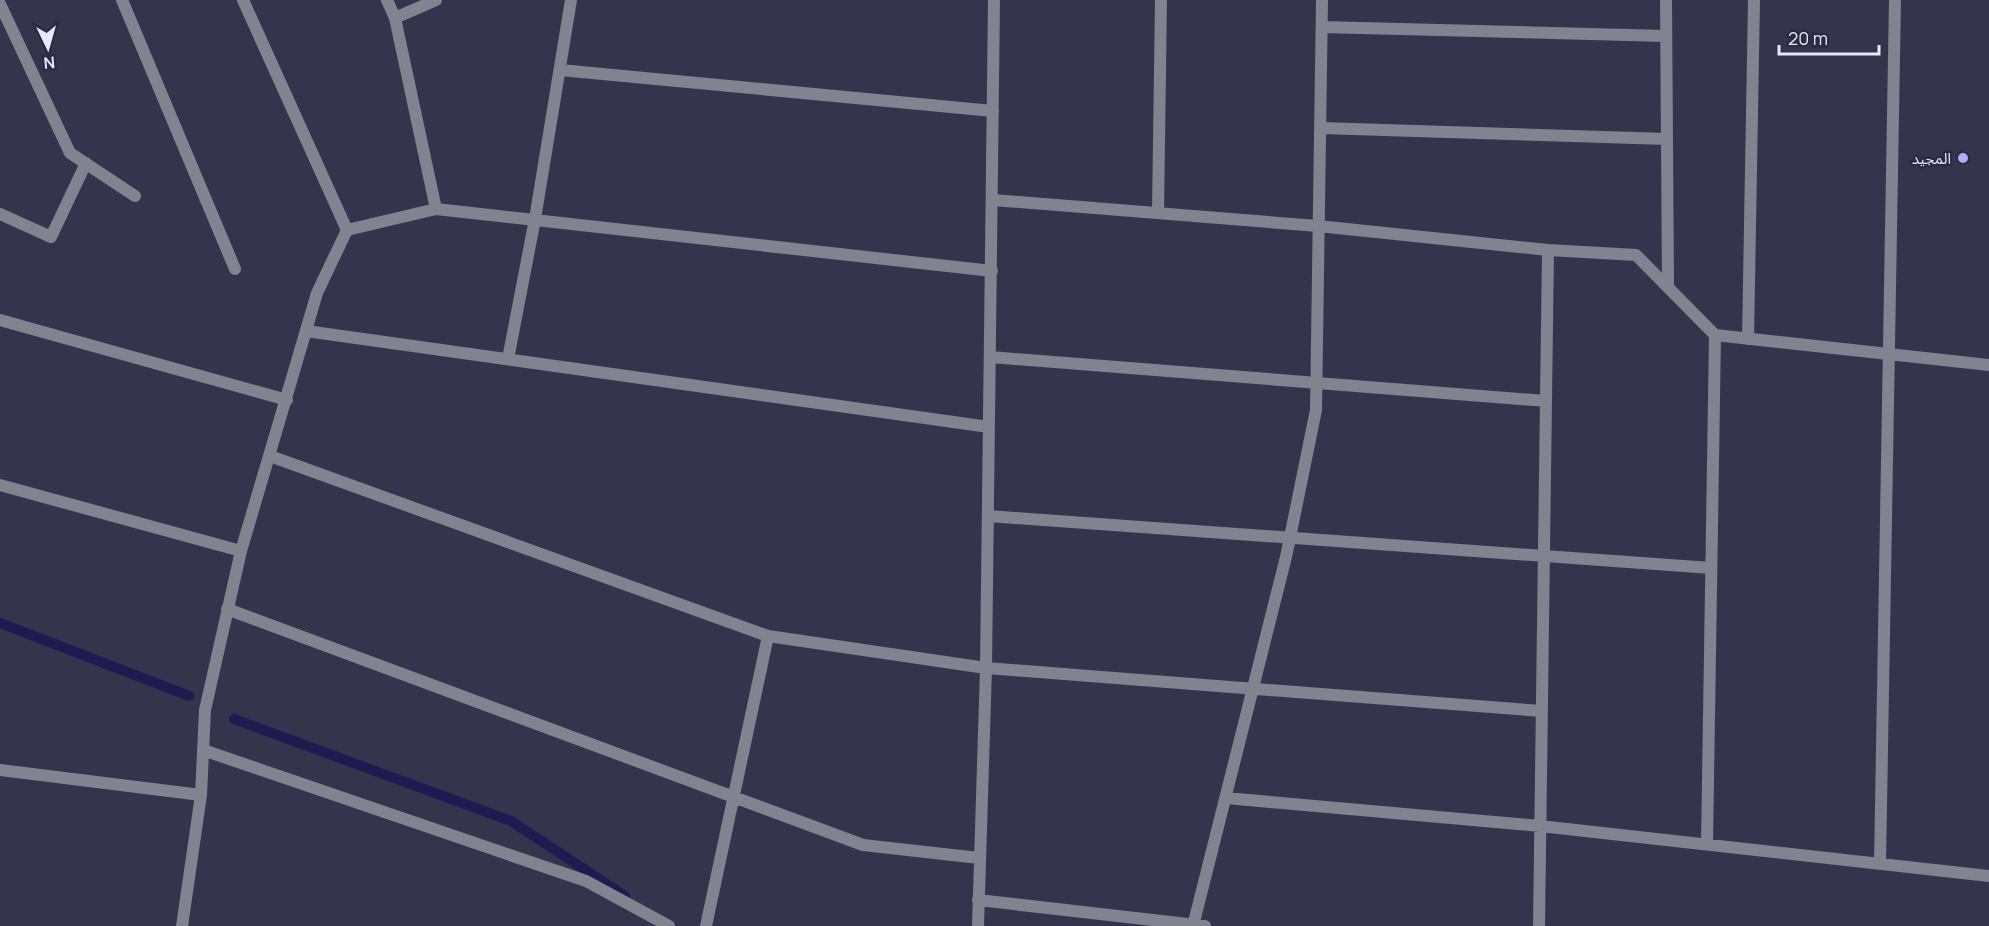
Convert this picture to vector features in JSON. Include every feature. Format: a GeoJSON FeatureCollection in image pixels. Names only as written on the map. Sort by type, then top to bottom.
{"type":"FeatureCollection","features":[{"type":"Feature","properties":{"kind":"street"},"geometry":{"type":"LineString","coordinates":[[122,0],[235,269]]}},
{"type":"Feature","properties":{"kind":"street"},"geometry":{"type":"LineString","coordinates":[[182,926],[201,795],[205,711],[241,551],[317,293],[347,230],[243,0]]}},
{"type":"Feature","properties":{"kind":"street"},"geometry":{"type":"LineString","coordinates":[[387,0],[395,18],[436,209]]}},
{"type":"Feature","properties":{"kind":"street"},"geometry":{"type":"LineString","coordinates":[[395,18],[436,0]]}},
{"type":"Feature","properties":{"kind":"street"},"geometry":{"type":"LineString","coordinates":[[508,359],[535,219],[571,0]]}},
{"type":"Feature","properties":{"kind":"street"},"geometry":{"type":"LineString","coordinates":[[978,926],[986,668],[994,0]]}},
{"type":"Feature","properties":{"kind":"street"},"geometry":{"type":"LineString","coordinates":[[1158,213],[1161,0]]}},
{"type":"Feature","properties":{"kind":"street"},"geometry":{"type":"LineString","coordinates":[[978,900],[1197,926],[1290,538],[1316,410],[1322,0]]}},
{"type":"Feature","properties":{"kind":"street"},"geometry":{"type":"LineString","coordinates":[[1666,0],[1668,287]]}},
{"type":"Feature","properties":{"kind":"street"},"geometry":{"type":"LineString","coordinates":[[1748,339],[1754,0]]}},
{"type":"Feature","properties":{"kind":"street"},"geometry":{"type":"LineString","coordinates":[[1880,864],[1895,0]]}},
{"type":"Feature","properties":{"kind":"street"},"geometry":{"type":"LineString","coordinates":[[0,4],[70,153],[135,196]]}},
{"type":"Feature","properties":{"kind":"street"},"geometry":{"type":"LineString","coordinates":[[1322,27],[1666,36]]}},
{"type":"Feature","properties":{"kind":"street"},"geometry":{"type":"LineString","coordinates":[[560,70],[993,111]]}},
{"type":"Feature","properties":{"kind":"street"},"geometry":{"type":"LineString","coordinates":[[1321,128],[1667,139]]}},
{"type":"Feature","properties":{"kind":"street"},"geometry":{"type":"LineString","coordinates":[[0,214],[51,237],[86,163]]}},
{"type":"Feature","properties":{"kind":"street"},"geometry":{"type":"LineString","coordinates":[[993,200],[1318,226],[1548,250],[1636,255],[1715,335],[1989,365]]}},
{"type":"Feature","properties":{"kind":"street"},"geometry":{"type":"LineString","coordinates":[[347,230],[436,209],[992,271]]}},
{"type":"Feature","properties":{"kind":"street"},"geometry":{"type":"LineString","coordinates":[[1539,926],[1548,250]]}},
{"type":"Feature","properties":{"kind":"street"},"geometry":{"type":"LineString","coordinates":[[0,320],[287,400]]}},
{"type":"Feature","properties":{"kind":"street"},"geometry":{"type":"LineString","coordinates":[[306,331],[989,427]]}},
{"type":"Feature","properties":{"kind":"street"},"geometry":{"type":"LineString","coordinates":[[1707,844],[1715,335]]}},
{"type":"Feature","properties":{"kind":"street"},"geometry":{"type":"LineString","coordinates":[[990,357],[1546,401]]}},
{"type":"Feature","properties":{"kind":"street"},"geometry":{"type":"LineString","coordinates":[[270,456],[768,636],[986,668],[1541,711]]}},
{"type":"Feature","properties":{"kind":"street"},"geometry":{"type":"LineString","coordinates":[[0,485],[241,551]]}},
{"type":"Feature","properties":{"kind":"street"},"geometry":{"type":"LineString","coordinates":[[988,516],[1711,568]]}},
{"type":"Feature","properties":{"kind":"street"},"geometry":{"type":"LineString","coordinates":[[228,609],[863,845],[979,858]]}},
{"type":"Feature","properties":{"kind":"street"},"geometry":{"type":"LineString","coordinates":[[706,926],[768,636]]}},
{"type":"Feature","properties":{"kind":"street"},"geometry":{"type":"LineString","coordinates":[[203,750],[586,881],[669,926]]}},
{"type":"Feature","properties":{"kind":"street"},"geometry":{"type":"LineString","coordinates":[[0,770],[201,795]]}},
{"type":"Feature","properties":{"kind":"street"},"geometry":{"type":"LineString","coordinates":[[1226,798],[1540,826],[1989,876]]}},
{"type":"Feature","properties":{"kind":"waterway"},"geometry":{"type":"LineString","coordinates":[[0,623],[189,696]]}},
{"type":"Feature","properties":{"kind":"waterway"},"geometry":{"type":"LineString","coordinates":[[234,719],[511,821],[625,896]]}},
{"type":"Feature","properties":{"kind":"place","name":"المجید"},"geometry":{"type":"Point","coordinates":[1963,158]}}]}
